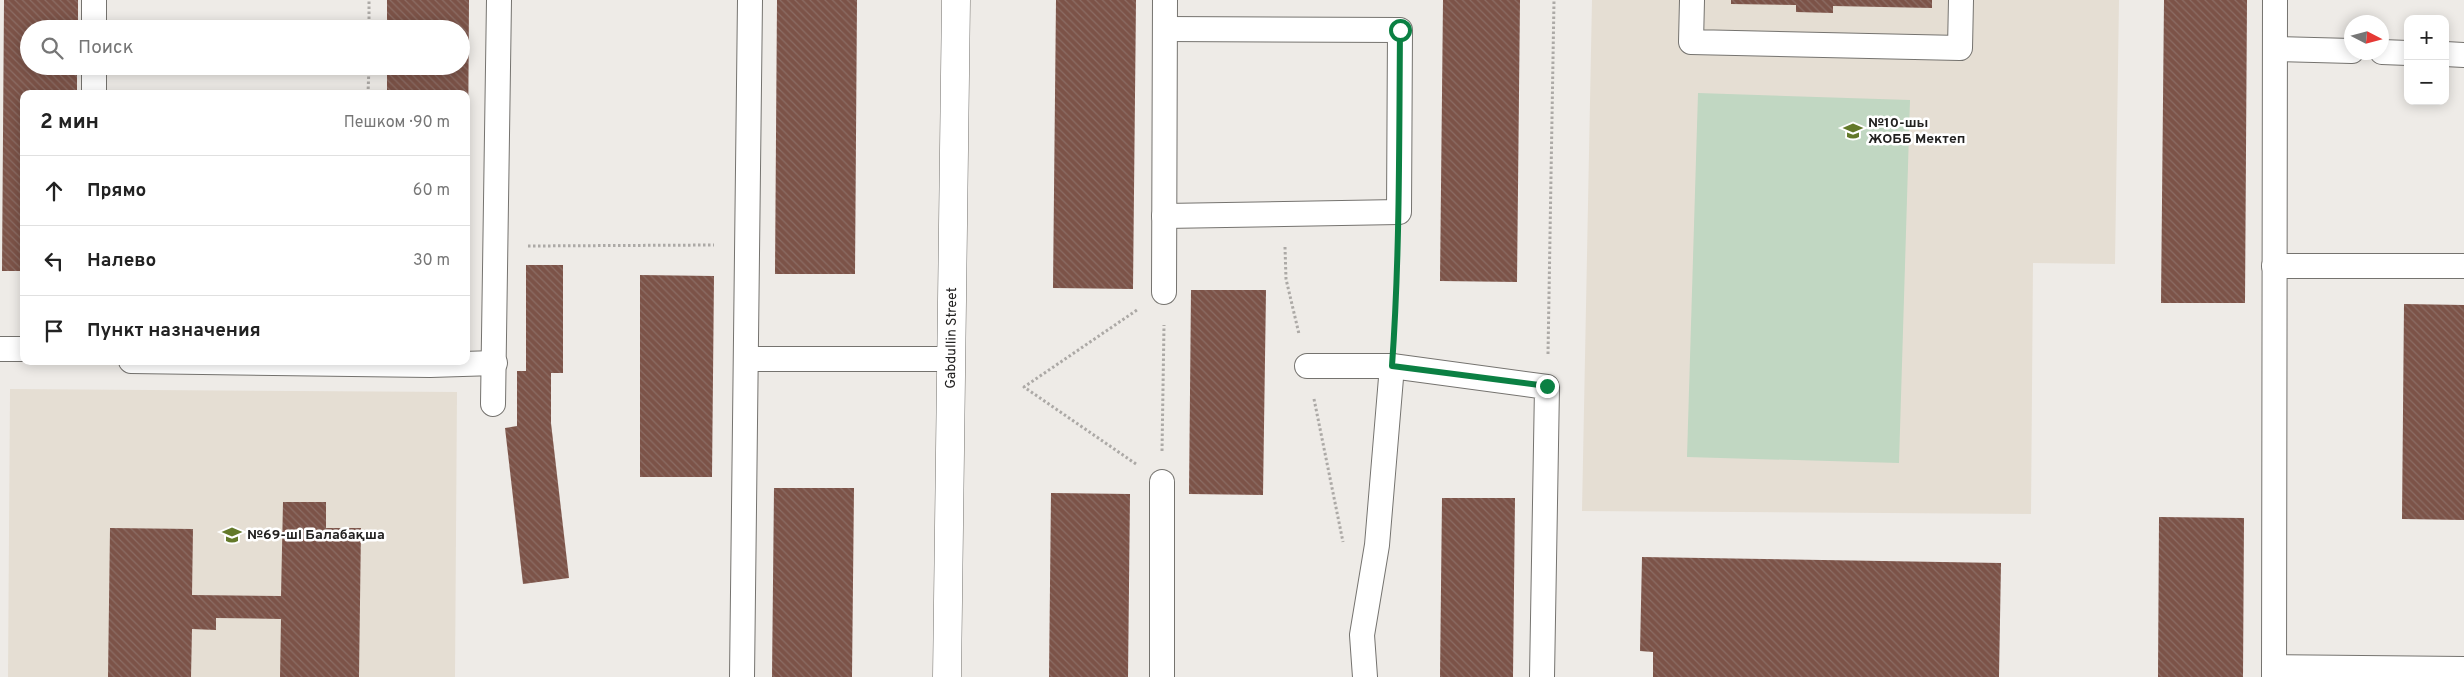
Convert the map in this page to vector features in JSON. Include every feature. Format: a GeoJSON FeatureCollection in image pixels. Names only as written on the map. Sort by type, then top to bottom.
{"type":"FeatureCollection","features":[{"type":"Feature","properties":{"kind":"street","name":"Gabdullin Street"},"geometry":{"type":"LineString","coordinates":[[947,677],[956,0]]}},
{"type":"Feature","properties":{"kind":"lane"},"geometry":{"type":"LineString","coordinates":[[94,0],[94,20]]}},
{"type":"Feature","properties":{"kind":"lane"},"geometry":{"type":"LineString","coordinates":[[493,404],[499,0]]}},
{"type":"Feature","properties":{"kind":"lane"},"geometry":{"type":"LineString","coordinates":[[742,677],[750,0]]}},
{"type":"Feature","properties":{"kind":"lane"},"geometry":{"type":"LineString","coordinates":[[1164,292],[1165,0]]}},
{"type":"Feature","properties":{"kind":"lane"},"geometry":{"type":"LineString","coordinates":[[1692,0],[1691,42],[1960,48],[1961,0]]}},
{"type":"Feature","properties":{"kind":"lane"},"geometry":{"type":"LineString","coordinates":[[2275,0],[2274,672],[2464,669]]}},
{"type":"Feature","properties":{"kind":"lane"},"geometry":{"type":"LineString","coordinates":[[1164,216],[1399,212],[1400,30],[1165,29]]}},
{"type":"Feature","properties":{"kind":"lane"},"geometry":{"type":"LineString","coordinates":[[2275,49],[2344,51]]}},
{"type":"Feature","properties":{"kind":"lane"},"geometry":{"type":"LineString","coordinates":[[2389,52],[2404,53]]}},
{"type":"Feature","properties":{"kind":"lane"},"geometry":{"type":"LineString","coordinates":[[2449,54],[2464,54]]}},
{"type":"Feature","properties":{"kind":"lane"},"geometry":{"type":"LineString","coordinates":[[94,75],[94,90]]}},
{"type":"Feature","properties":{"kind":"lane"},"geometry":{"type":"LineString","coordinates":[[2274,266],[2464,266]]}},
{"type":"Feature","properties":{"kind":"lane"},"geometry":{"type":"LineString","coordinates":[[0,349],[20,349]]}},
{"type":"Feature","properties":{"kind":"lane"},"geometry":{"type":"LineString","coordinates":[[746,358],[952,360]]}},
{"type":"Feature","properties":{"kind":"lane"},"geometry":{"type":"LineString","coordinates":[[470,364],[494,363]]}},
{"type":"Feature","properties":{"kind":"lane"},"geometry":{"type":"LineString","coordinates":[[1307,366],[1392,366],[1547,386],[1542,677]]}},
{"type":"Feature","properties":{"kind":"lane"},"geometry":{"type":"LineString","coordinates":[[1365,677],[1362,635],[1377,545],[1392,366]]}},
{"type":"Feature","properties":{"kind":"lane"},"geometry":{"type":"LineString","coordinates":[[1162,482],[1162,677]]}},
{"type":"Feature","properties":{"kind":"path"},"geometry":{"type":"LineString","coordinates":[[369,0],[369,20]]}},
{"type":"Feature","properties":{"kind":"path"},"geometry":{"type":"LineString","coordinates":[[1547,386],[1554,0]]}},
{"type":"Feature","properties":{"kind":"path"},"geometry":{"type":"LineString","coordinates":[[368,90],[369,75]]}},
{"type":"Feature","properties":{"kind":"path"},"geometry":{"type":"LineString","coordinates":[[1392,366],[1399,212]]}},
{"type":"Feature","properties":{"kind":"path"},"geometry":{"type":"LineString","coordinates":[[1284,214],[1286,279],[1307,366],[1344,548]]}},
{"type":"Feature","properties":{"kind":"path"},"geometry":{"type":"LineString","coordinates":[[496,246],[747,245]]}},
{"type":"Feature","properties":{"kind":"path"},"geometry":{"type":"LineString","coordinates":[[1162,482],[1164,292]]}},
{"type":"Feature","properties":{"kind":"path"},"geometry":{"type":"LineString","coordinates":[[1162,482],[1024,387],[1164,292]]}},
{"type":"Feature","properties":{"kind":"shaded area","name":"№10-шы ЖОББ Мектеп"},"geometry":{"type":"Polygon","coordinates":[[[1592,0],[2119,0],[2115,264],[2033,263],[2031,514],[1582,511],[1592,0]]]}},
{"type":"Feature","properties":{"kind":"shaded area","name":"№69-ші Балабақша"},"geometry":{"type":"Polygon","coordinates":[[[10,389],[457,392],[455,677],[8,677],[10,389]]]}},
{"type":"Feature","properties":{"kind":"green space"},"geometry":{"type":"Polygon","coordinates":[[[1698,93],[1910,100],[1899,463],[1687,457],[1698,93]]]}},
{"type":"Feature","properties":{"kind":"building"},"geometry":{"type":"Polygon","coordinates":[[[4,0],[78,0],[78,20],[20,20],[20,75],[77,75],[77,90],[20,90],[20,271],[2,271],[4,0]]]}},
{"type":"Feature","properties":{"kind":"building"},"geometry":{"type":"Polygon","coordinates":[[[387,0],[469,0],[469,20],[387,20],[387,0]]]}},
{"type":"Feature","properties":{"kind":"building"},"geometry":{"type":"Polygon","coordinates":[[[777,0],[857,0],[855,274],[775,274],[777,0]]]}},
{"type":"Feature","properties":{"kind":"building"},"geometry":{"type":"Polygon","coordinates":[[[1056,0],[1136,0],[1133,289],[1053,288],[1056,0]]]}},
{"type":"Feature","properties":{"kind":"building"},"geometry":{"type":"Polygon","coordinates":[[[1443,0],[1520,0],[1517,282],[1440,281],[1443,0]]]}},
{"type":"Feature","properties":{"kind":"building"},"geometry":{"type":"Polygon","coordinates":[[[1731,0],[1932,0],[1932,8],[1833,6],[1833,13],[1796,12],[1796,5],[1731,4],[1731,0]]]}},
{"type":"Feature","properties":{"kind":"building"},"geometry":{"type":"Polygon","coordinates":[[[2164,0],[2247,0],[2245,303],[2161,303],[2164,0]]]}},
{"type":"Feature","properties":{"kind":"building"},"geometry":{"type":"Polygon","coordinates":[[[387,75],[469,75],[468,90],[387,90],[387,75]]]}},
{"type":"Feature","properties":{"kind":"building"},"geometry":{"type":"Polygon","coordinates":[[[526,265],[563,265],[563,373],[551,373],[551,423],[569,578],[523,584],[505,428],[517,426],[517,371],[526,371],[526,265]]]}},
{"type":"Feature","properties":{"kind":"building"},"geometry":{"type":"Polygon","coordinates":[[[640,275],[714,276],[712,477],[640,477],[640,275]]]}},
{"type":"Feature","properties":{"kind":"building"},"geometry":{"type":"Polygon","coordinates":[[[1191,290],[1266,290],[1263,495],[1189,494],[1191,290]]]}},
{"type":"Feature","properties":{"kind":"building"},"geometry":{"type":"Polygon","coordinates":[[[2404,304],[2464,305],[2464,520],[2402,519],[2404,304]]]}},
{"type":"Feature","properties":{"kind":"building"},"geometry":{"type":"Polygon","coordinates":[[[774,488],[854,488],[852,677],[772,677],[774,488]]]}},
{"type":"Feature","properties":{"kind":"building"},"geometry":{"type":"Polygon","coordinates":[[[1051,493],[1130,494],[1128,677],[1049,677],[1051,493]]]}},
{"type":"Feature","properties":{"kind":"building"},"geometry":{"type":"Polygon","coordinates":[[[1442,498],[1515,498],[1513,677],[1440,677],[1442,498]]]}},
{"type":"Feature","properties":{"kind":"building"},"geometry":{"type":"Polygon","coordinates":[[[283,502],[326,502],[326,528],[361,528],[359,677],[280,677],[281,619],[216,618],[216,630],[192,629],[191,677],[108,677],[110,528],[193,529],[192,595],[281,596],[283,502]]]}},
{"type":"Feature","properties":{"kind":"building"},"geometry":{"type":"Polygon","coordinates":[[[2159,517],[2244,518],[2243,677],[2158,677],[2159,517]]]}},
{"type":"Feature","properties":{"kind":"building"},"geometry":{"type":"Polygon","coordinates":[[[1642,557],[2001,563],[1999,677],[1653,677],[1653,652],[1640,651],[1642,557]]]}},
{"type":"Feature","properties":{"kind":"place","name":"№10-шы ЖОББ Мектеп"},"geometry":{"type":"Point","coordinates":[1853,131]}},
{"type":"Feature","properties":{"kind":"place","name":"№69-ші Балабақша"},"geometry":{"type":"Point","coordinates":[232,535]}},
{"type":"Feature","properties":{"kind":"route"},"geometry":{"type":"LineString","coordinates":[[1400,30],[1399,212],[1392,366],[1547,386]]}}]}
